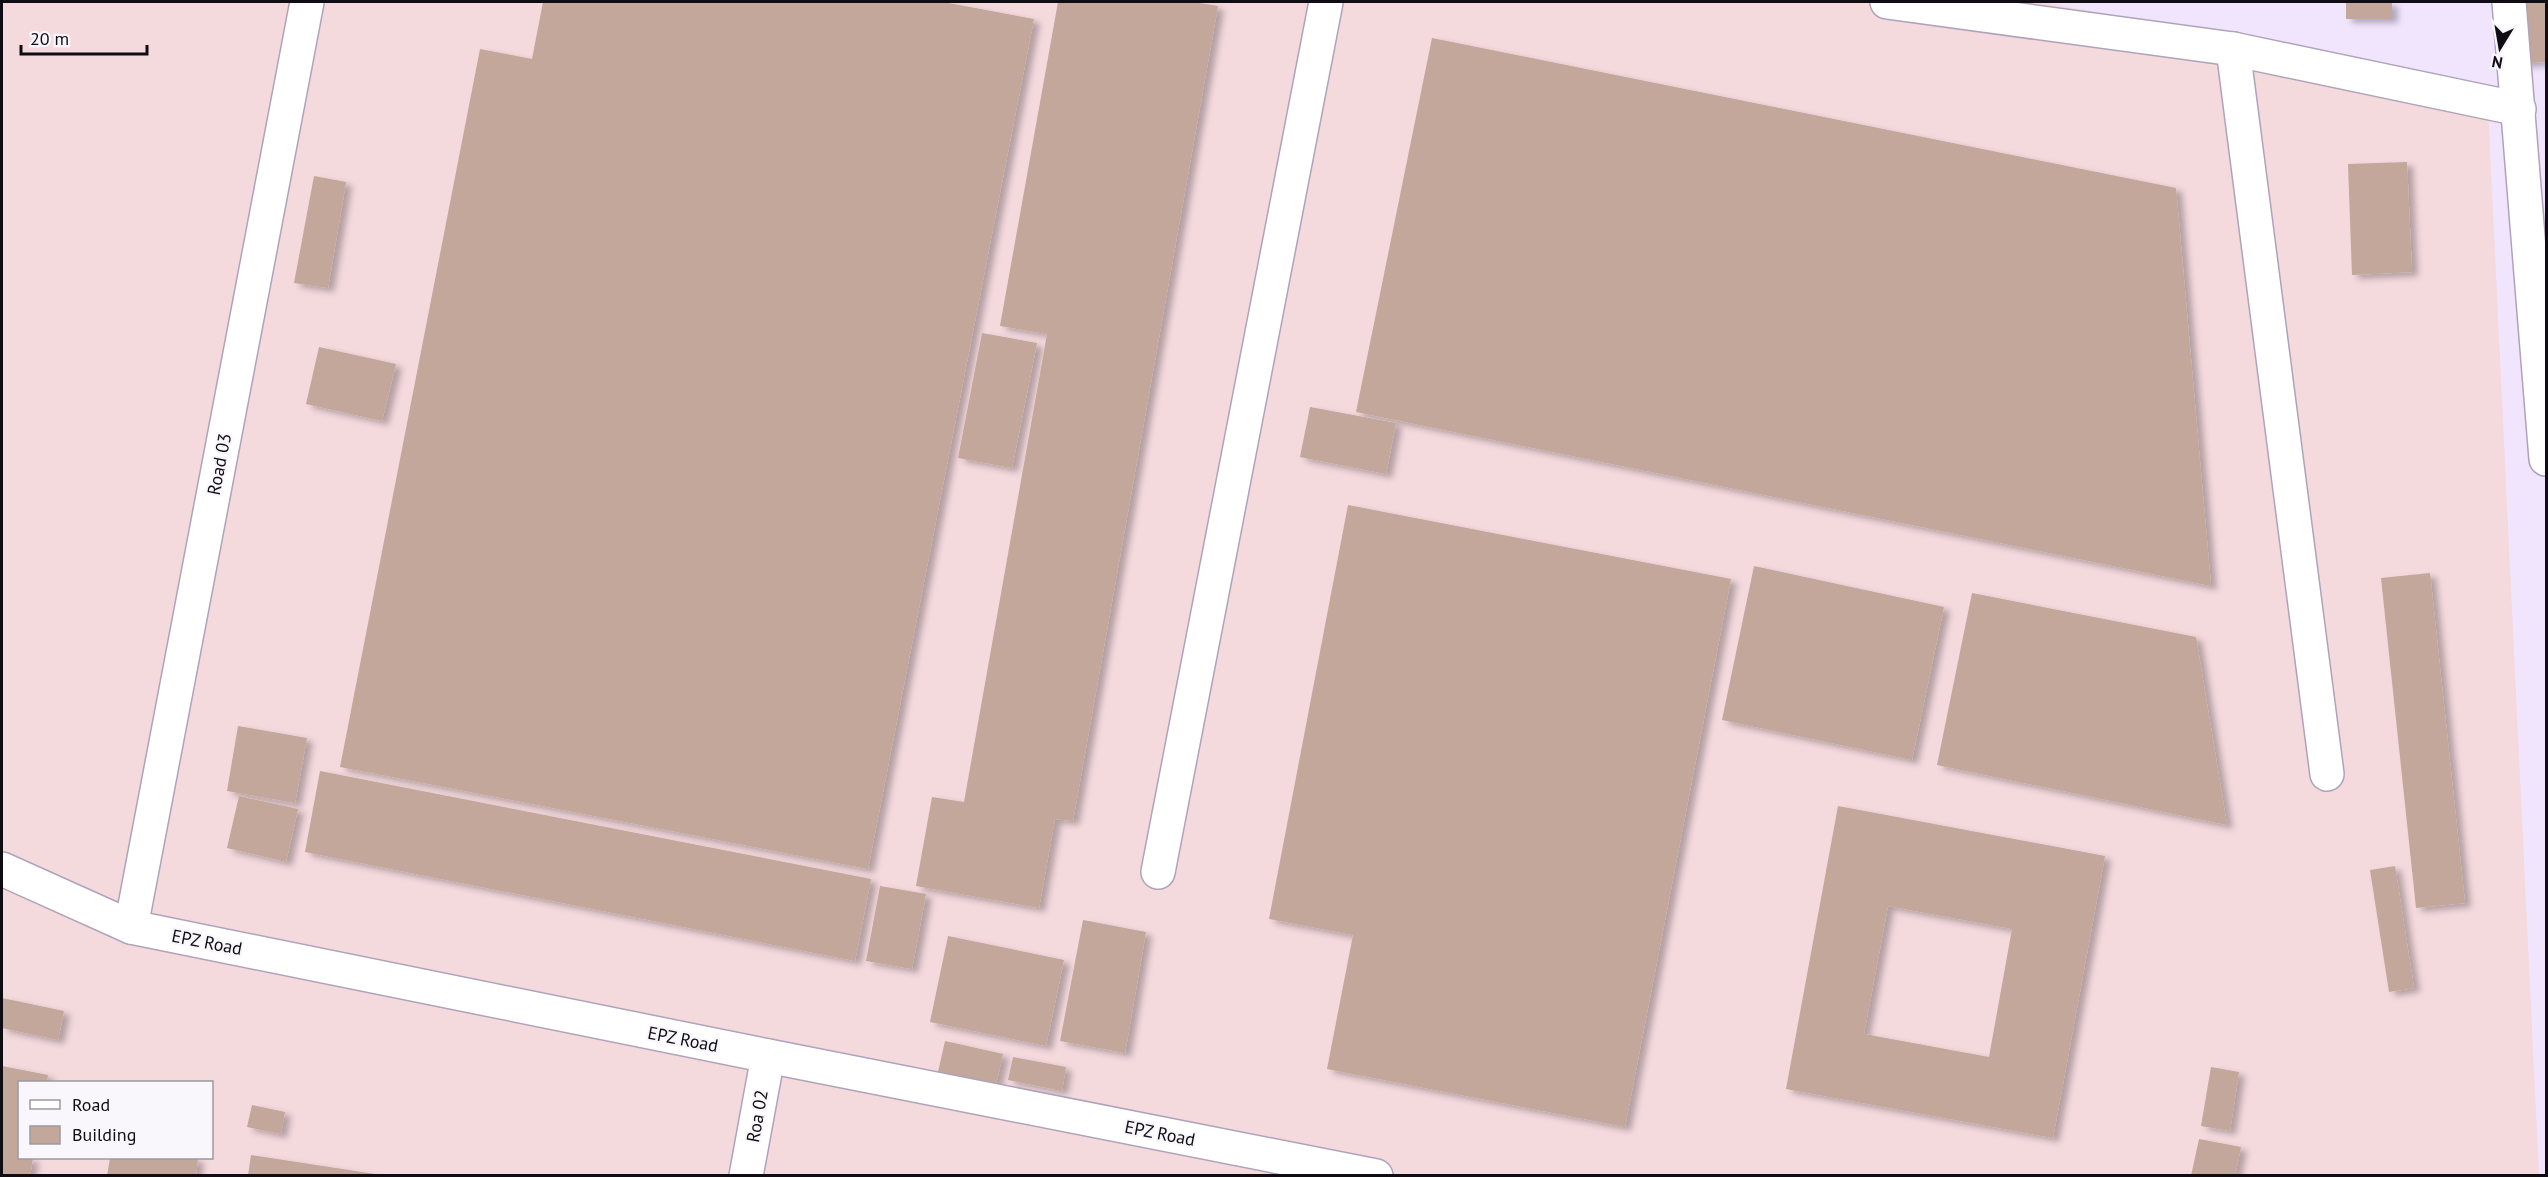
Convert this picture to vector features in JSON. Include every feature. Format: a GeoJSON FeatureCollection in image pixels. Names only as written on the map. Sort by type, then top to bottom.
{"type":"FeatureCollection","features":[{"type":"Feature","properties":{"kind":"street","name":"Road 03"},"geometry":{"type":"LineString","coordinates":[[130,927],[307,2]]}},
{"type":"Feature","properties":{"kind":"street"},"geometry":{"type":"LineString","coordinates":[[1158,872],[1326,2]]}},
{"type":"Feature","properties":{"kind":"street"},"geometry":{"type":"LineString","coordinates":[[1887,2],[2233,49],[2519,109]]}},
{"type":"Feature","properties":{"kind":"street"},"geometry":{"type":"LineString","coordinates":[[2509,2],[2547,459]]}},
{"type":"Feature","properties":{"kind":"street"},"geometry":{"type":"LineString","coordinates":[[2233,49],[2327,774]]}},
{"type":"Feature","properties":{"kind":"street","name":"EPZ Road"},"geometry":{"type":"LineString","coordinates":[[2,869],[130,927],[1376,1176]]}},
{"type":"Feature","properties":{"kind":"street","name":"Roa 02"},"geometry":{"type":"LineString","coordinates":[[746,1176],[768,1056]]}},
{"type":"Feature","properties":{"kind":"shaded area"},"geometry":{"type":"Polygon","coordinates":[[[2,2],[2043,2],[2487,86],[2539,1175],[2,1176],[2,2]]]}},
{"type":"Feature","properties":{"kind":"building"},"geometry":{"type":"Polygon","coordinates":[[[543,2],[943,2],[1034,19],[868,869],[340,767],[480,49],[532,59],[543,2]]]}},
{"type":"Feature","properties":{"kind":"building"},"geometry":{"type":"Polygon","coordinates":[[[1058,2],[1193,2],[1218,6],[1073,821],[1055,819],[1039,908],[916,886],[932,797],[964,802],[1047,334],[1000,326],[1058,2]]]}},
{"type":"Feature","properties":{"kind":"building"},"geometry":{"type":"Polygon","coordinates":[[[2346,2],[2392,2],[2392,19],[2346,19],[2346,2]]]}},
{"type":"Feature","properties":{"kind":"building"},"geometry":{"type":"Polygon","coordinates":[[[2509,2],[2546,2],[2546,62],[2512,64],[2509,2]]]}},
{"type":"Feature","properties":{"kind":"building"},"geometry":{"type":"Polygon","coordinates":[[[1432,38],[2176,188],[2211,586],[1356,412],[1432,38]]]}},
{"type":"Feature","properties":{"kind":"building"},"geometry":{"type":"Polygon","coordinates":[[[2407,162],[2412,272],[2352,275],[2348,164],[2407,162]]]}},
{"type":"Feature","properties":{"kind":"building"},"geometry":{"type":"Polygon","coordinates":[[[314,176],[346,182],[328,288],[294,283],[314,176]]]}},
{"type":"Feature","properties":{"kind":"building"},"geometry":{"type":"Polygon","coordinates":[[[982,333],[1037,343],[1012,468],[958,458],[982,333]]]}},
{"type":"Feature","properties":{"kind":"building"},"geometry":{"type":"Polygon","coordinates":[[[319,347],[396,364],[382,421],[306,404],[319,347]]]}},
{"type":"Feature","properties":{"kind":"building"},"geometry":{"type":"Polygon","coordinates":[[[1310,407],[1396,423],[1386,474],[1300,457],[1310,407]]]}},
{"type":"Feature","properties":{"kind":"building"},"geometry":{"type":"Polygon","coordinates":[[[1348,505],[1731,579],[1625,1127],[1327,1069],[1353,935],[1269,919],[1348,505]]]}},
{"type":"Feature","properties":{"kind":"building"},"geometry":{"type":"Polygon","coordinates":[[[1754,566],[1944,607],[1912,760],[1722,720],[1754,566]]]}},
{"type":"Feature","properties":{"kind":"building"},"geometry":{"type":"Polygon","coordinates":[[[2430,573],[2465,903],[2416,908],[2381,578],[2430,573]]]}},
{"type":"Feature","properties":{"kind":"building"},"geometry":{"type":"Polygon","coordinates":[[[1972,593],[2196,637],[2227,825],[1937,765],[1972,593]]]}},
{"type":"Feature","properties":{"kind":"building"},"geometry":{"type":"Polygon","coordinates":[[[238,726],[307,738],[295,803],[227,791],[238,726]]]}},
{"type":"Feature","properties":{"kind":"building"},"geometry":{"type":"Polygon","coordinates":[[[320,771],[871,879],[855,961],[305,852],[320,771]]]}},
{"type":"Feature","properties":{"kind":"building"},"geometry":{"type":"Polygon","coordinates":[[[239,796],[298,809],[286,862],[227,848],[239,796]]]}},
{"type":"Feature","properties":{"kind":"building"},"geometry":{"type":"Polygon","coordinates":[[[1838,806],[2105,856],[2053,1138],[1786,1089],[1838,806]],[[1888,906],[1864,1034],[1989,1057],[2012,929],[1888,906]]]}},
{"type":"Feature","properties":{"kind":"building"},"geometry":{"type":"Polygon","coordinates":[[[2395,866],[2414,988],[2389,992],[2370,870],[2395,866]]]}},
{"type":"Feature","properties":{"kind":"building"},"geometry":{"type":"Polygon","coordinates":[[[880,886],[926,894],[912,969],[866,961],[880,886]]]}},
{"type":"Feature","properties":{"kind":"building"},"geometry":{"type":"Polygon","coordinates":[[[1083,920],[1146,932],[1125,1053],[1060,1041],[1083,920]]]}},
{"type":"Feature","properties":{"kind":"building"},"geometry":{"type":"Polygon","coordinates":[[[948,936],[1064,960],[1046,1046],[930,1022],[948,936]]]}},
{"type":"Feature","properties":{"kind":"building"},"geometry":{"type":"Polygon","coordinates":[[[2,998],[64,1011],[58,1040],[2,1028],[2,998]]]}},
{"type":"Feature","properties":{"kind":"building"},"geometry":{"type":"Polygon","coordinates":[[[945,1041],[1003,1054],[994,1093],[936,1081],[945,1041]]]}},
{"type":"Feature","properties":{"kind":"building"},"geometry":{"type":"Polygon","coordinates":[[[1013,1057],[1066,1067],[1062,1091],[1008,1080],[1013,1057]]]}},
{"type":"Feature","properties":{"kind":"building"},"geometry":{"type":"Polygon","coordinates":[[[2,1066],[48,1075],[47,1081],[18,1081],[18,1159],[33,1159],[30,1176],[2,1176],[2,1066]]]}},
{"type":"Feature","properties":{"kind":"building"},"geometry":{"type":"Polygon","coordinates":[[[2211,1067],[2239,1072],[2230,1131],[2201,1126],[2211,1067]]]}},
{"type":"Feature","properties":{"kind":"building"},"geometry":{"type":"Polygon","coordinates":[[[252,1105],[285,1112],[281,1134],[247,1127],[252,1105]]]}},
{"type":"Feature","properties":{"kind":"building"},"geometry":{"type":"Polygon","coordinates":[[[2199,1139],[2241,1147],[2235,1176],[2191,1176],[2199,1139]]]}},
{"type":"Feature","properties":{"kind":"building"},"geometry":{"type":"Polygon","coordinates":[[[251,1155],[375,1174],[375,1176],[248,1176],[251,1155]]]}},
{"type":"Feature","properties":{"kind":"building"},"geometry":{"type":"Polygon","coordinates":[[[110,1159],[198,1159],[196,1176],[107,1176],[110,1159]]]}}]}
